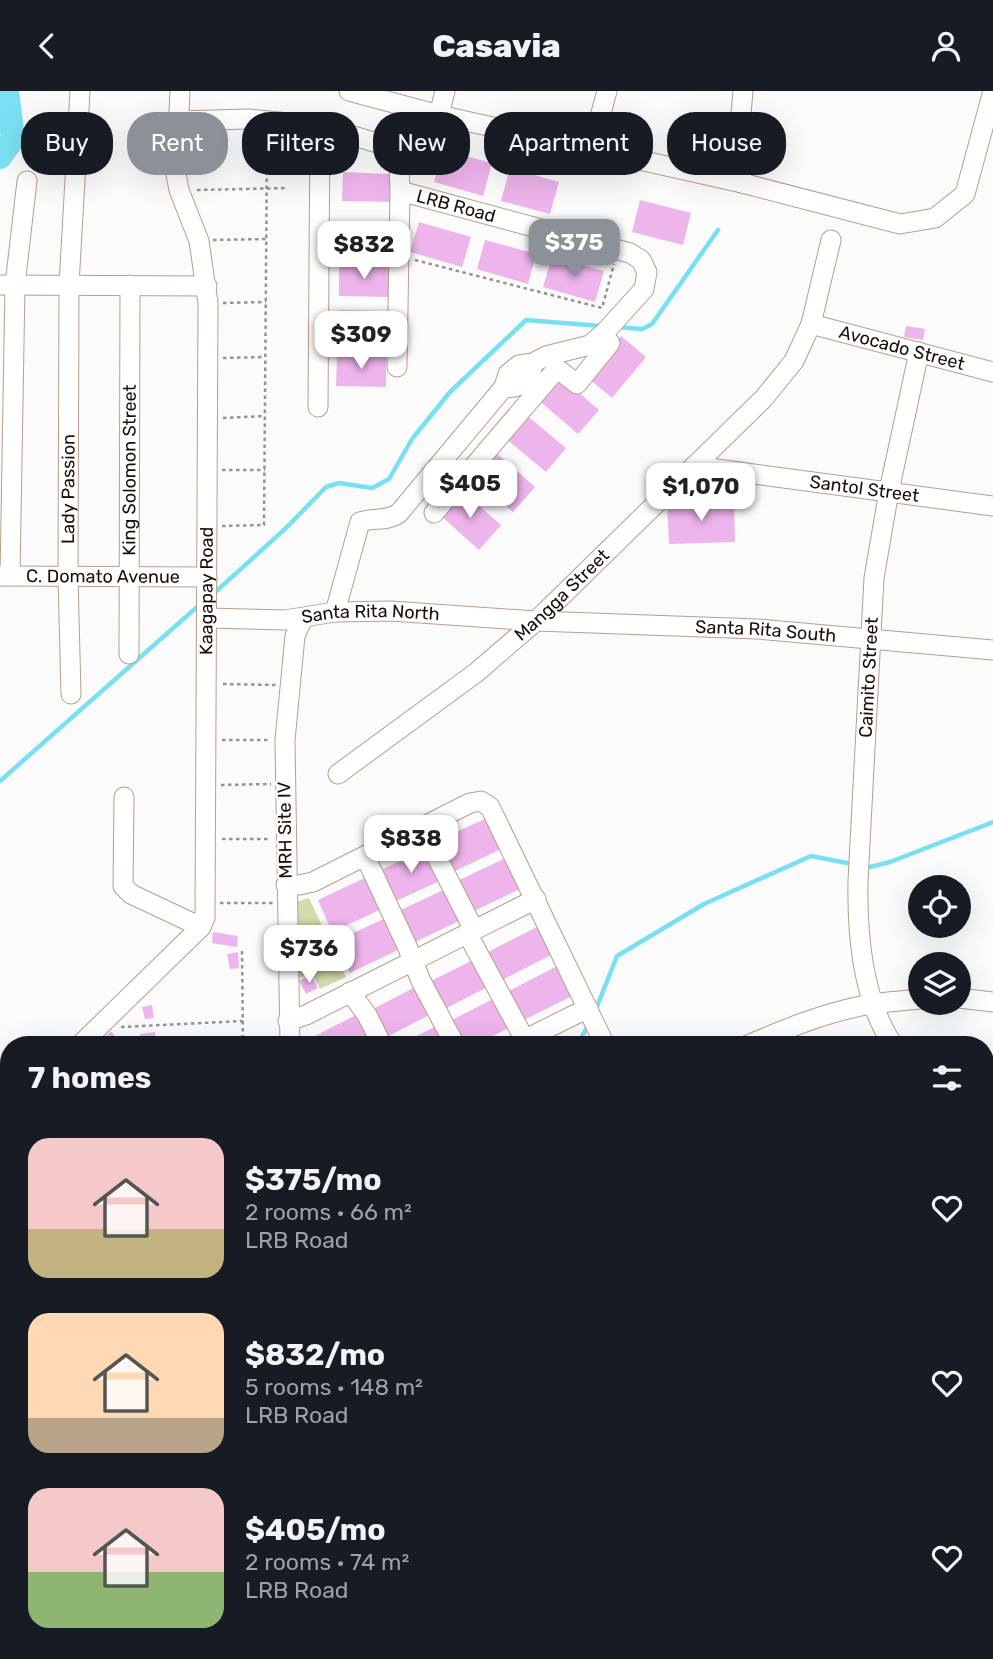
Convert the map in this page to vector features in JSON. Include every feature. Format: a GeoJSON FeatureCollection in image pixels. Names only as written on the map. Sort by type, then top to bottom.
{"type":"FeatureCollection","features":[{"type":"Feature","properties":{"kind":"street","name":"Lady Passion"},"geometry":{"type":"LineString","coordinates":[[71,694],[68,577],[69,285],[80,91]]}},
{"type":"Feature","properties":{"kind":"street","name":"Kaagapay Road"},"geometry":{"type":"LineString","coordinates":[[179,112],[180,91]]}},
{"type":"Feature","properties":{"kind":"street"},"geometry":{"type":"LineString","coordinates":[[349,91],[428,112]]}},
{"type":"Feature","properties":{"kind":"street"},"geometry":{"type":"LineString","coordinates":[[440,112],[445,91]]}},
{"type":"Feature","properties":{"kind":"street"},"geometry":{"type":"LineString","coordinates":[[601,112],[607,91]]}},
{"type":"Feature","properties":{"kind":"street"},"geometry":{"type":"LineString","coordinates":[[742,183],[739,137],[743,91]]}},
{"type":"Feature","properties":{"kind":"street"},"geometry":{"type":"LineString","coordinates":[[653,164],[742,183],[900,224],[935,218],[965,194],[993,91]]}},
{"type":"Feature","properties":{"kind":"street","name":"LRB Road"},"geometry":{"type":"LineString","coordinates":[[335,612],[360,522],[369,519],[391,519],[399,513],[504,387],[513,389],[526,381],[533,363],[546,356],[590,345],[644,289],[648,272],[641,260],[631,253],[400,191],[399,160],[394,148],[359,138]]}},
{"type":"Feature","properties":{"kind":"street","name":"Kaagapay Road"},"geometry":{"type":"LineString","coordinates":[[178,175],[179,190],[199,241],[207,294],[209,358],[205,918],[201,927]]}},
{"type":"Feature","properties":{"kind":"street"},"geometry":{"type":"LineString","coordinates":[[318,407],[320,175]]}},
{"type":"Feature","properties":{"kind":"street"},"geometry":{"type":"LineString","coordinates":[[5,576],[7,285],[27,181]]}},
{"type":"Feature","properties":{"kind":"street"},"geometry":{"type":"LineString","coordinates":[[397,367],[400,191]]}},
{"type":"Feature","properties":{"kind":"street","name":"Mangga Street"},"geometry":{"type":"LineString","coordinates":[[338,774],[477,672],[536,621],[771,389],[794,361],[811,324],[831,240]]}},
{"type":"Feature","properties":{"kind":"street"},"geometry":{"type":"LineString","coordinates":[[7,285],[130,285],[207,294]]}},
{"type":"Feature","properties":{"kind":"street","name":"King Solomon Street"},"geometry":{"type":"LineString","coordinates":[[129,654],[130,285]]}},
{"type":"Feature","properties":{"kind":"street","name":"Avocado Street"},"geometry":{"type":"LineString","coordinates":[[811,324],[993,372]]}},
{"type":"Feature","properties":{"kind":"street"},"geometry":{"type":"LineString","coordinates":[[434,513],[555,371],[559,370],[577,384],[610,343],[607,329]]}},
{"type":"Feature","properties":{"kind":"street","name":"Caimito Street"},"geometry":{"type":"LineString","coordinates":[[888,1036],[874,1004],[857,916],[874,579],[889,491],[919,352]]}},
{"type":"Feature","properties":{"kind":"street","name":"Santol Street"},"geometry":{"type":"LineString","coordinates":[[694,465],[993,506]]}},
{"type":"Feature","properties":{"kind":"street","name":"C. Domato Avenue"},"geometry":{"type":"LineString","coordinates":[[5,576],[207,577]]}},
{"type":"Feature","properties":{"kind":"street","name":"Santa Rita North"},"geometry":{"type":"LineString","coordinates":[[207,618],[285,620],[335,612],[391,611],[536,621]]}},
{"type":"Feature","properties":{"kind":"street","name":"MRH Site IV"},"geometry":{"type":"LineString","coordinates":[[289,1036],[285,740],[295,636],[303,618]]}},
{"type":"Feature","properties":{"kind":"street","name":"Santa Rita South"},"geometry":{"type":"LineString","coordinates":[[536,621],[758,629],[993,650]]}},
{"type":"Feature","properties":{"kind":"street"},"geometry":{"type":"LineString","coordinates":[[90,1036],[201,927],[131,894],[123,886],[124,797]]}},
{"type":"Feature","properties":{"kind":"street"},"geometry":{"type":"LineString","coordinates":[[286,894],[299,885],[313,882],[470,803],[481,801],[490,807],[601,1036]]}},
{"type":"Feature","properties":{"kind":"street"},"geometry":{"type":"LineString","coordinates":[[422,828],[517,1036]]}},
{"type":"Feature","properties":{"kind":"street"},"geometry":{"type":"LineString","coordinates":[[365,856],[450,1036]]}},
{"type":"Feature","properties":{"kind":"street"},"geometry":{"type":"LineString","coordinates":[[288,1021],[306,1015],[536,899]]}},
{"type":"Feature","properties":{"kind":"street"},"geometry":{"type":"LineString","coordinates":[[350,992],[367,1014],[378,1036]]}},
{"type":"Feature","properties":{"kind":"street"},"geometry":{"type":"LineString","coordinates":[[971,999],[993,1002]]}},
{"type":"Feature","properties":{"kind":"street"},"geometry":{"type":"LineString","coordinates":[[770,1036],[831,1013],[908,1000]]}},
{"type":"Feature","properties":{"kind":"street"},"geometry":{"type":"LineString","coordinates":[[532,1036],[588,1008]]}},
{"type":"Feature","properties":{"kind":"street"},"geometry":{"type":"LineString","coordinates":[[126,1659],[135,1659]]}},
{"type":"Feature","properties":{"kind":"path"},"geometry":{"type":"LineString","coordinates":[[207,527],[264,525],[266,175]]}},
{"type":"Feature","properties":{"kind":"path"},"geometry":{"type":"LineString","coordinates":[[179,190],[288,188]]}},
{"type":"Feature","properties":{"kind":"path"},"geometry":{"type":"LineString","coordinates":[[199,241],[266,239]]}},
{"type":"Feature","properties":{"kind":"path"},"geometry":{"type":"LineString","coordinates":[[399,256],[602,308],[618,250]]}},
{"type":"Feature","properties":{"kind":"path"},"geometry":{"type":"LineString","coordinates":[[207,294],[266,302]]}},
{"type":"Feature","properties":{"kind":"path"},"geometry":{"type":"LineString","coordinates":[[209,358],[265,357]]}},
{"type":"Feature","properties":{"kind":"path"},"geometry":{"type":"LineString","coordinates":[[208,419],[265,417]]}},
{"type":"Feature","properties":{"kind":"path"},"geometry":{"type":"LineString","coordinates":[[208,470],[265,470]]}},
{"type":"Feature","properties":{"kind":"path"},"geometry":{"type":"LineString","coordinates":[[206,684],[290,685]]}},
{"type":"Feature","properties":{"kind":"path"},"geometry":{"type":"LineString","coordinates":[[205,740],[285,740]]}},
{"type":"Feature","properties":{"kind":"path"},"geometry":{"type":"LineString","coordinates":[[206,785],[284,784]]}},
{"type":"Feature","properties":{"kind":"path"},"geometry":{"type":"LineString","coordinates":[[205,839],[285,839]]}},
{"type":"Feature","properties":{"kind":"path"},"geometry":{"type":"LineString","coordinates":[[204,903],[286,894]]}},
{"type":"Feature","properties":{"kind":"path"},"geometry":{"type":"LineString","coordinates":[[242,951],[243,1036]]}},
{"type":"Feature","properties":{"kind":"path"},"geometry":{"type":"LineString","coordinates":[[97,1029],[243,1021]]}},
{"type":"Feature","properties":{"kind":"green space"},"geometry":{"type":"Polygon","coordinates":[[[309,898],[346,977],[320,989],[312,974],[292,980],[290,904],[309,898]]]}},
{"type":"Feature","properties":{"kind":"building"},"geometry":{"type":"Polygon","coordinates":[[[470,157],[484,161],[484,175],[489,175],[483,196],[434,182],[436,175],[470,175],[470,157]]]}},
{"type":"Feature","properties":{"kind":"building"},"geometry":{"type":"Polygon","coordinates":[[[359,173],[391,175],[391,202],[342,201],[343,175],[359,175],[359,173]]]}},
{"type":"Feature","properties":{"kind":"building"},"geometry":{"type":"Polygon","coordinates":[[[508,175],[534,175],[559,182],[550,214],[501,201],[508,175]]]}},
{"type":"Feature","properties":{"kind":"building"},"geometry":{"type":"Polygon","coordinates":[[[640,200],[691,213],[683,245],[632,232],[640,200]]]}},
{"type":"Feature","properties":{"kind":"building"},"geometry":{"type":"Polygon","coordinates":[[[340,221],[391,221],[391,249],[340,249],[340,221]]]}},
{"type":"Feature","properties":{"kind":"building"},"geometry":{"type":"Polygon","coordinates":[[[419,222],[471,237],[462,267],[410,252],[419,222]]]}},
{"type":"Feature","properties":{"kind":"building"},"geometry":{"type":"Polygon","coordinates":[[[485,240],[536,254],[528,284],[477,269],[485,240]]]}},
{"type":"Feature","properties":{"kind":"building"},"geometry":{"type":"Polygon","coordinates":[[[552,257],[604,271],[595,302],[543,287],[552,257]]]}},
{"type":"Feature","properties":{"kind":"building"},"geometry":{"type":"Polygon","coordinates":[[[339,266],[389,267],[389,297],[339,296],[339,266]]]}},
{"type":"Feature","properties":{"kind":"building"},"geometry":{"type":"Polygon","coordinates":[[[339,310],[389,311],[388,343],[338,342],[339,310]]]}},
{"type":"Feature","properties":{"kind":"building"},"geometry":{"type":"Polygon","coordinates":[[[906,326],[925,329],[923,340],[904,337],[906,326]]]}},
{"type":"Feature","properties":{"kind":"building"},"geometry":{"type":"Polygon","coordinates":[[[621,336],[646,357],[612,398],[587,377],[621,336]]]}},
{"type":"Feature","properties":{"kind":"building"},"geometry":{"type":"Polygon","coordinates":[[[337,355],[386,356],[386,387],[336,386],[337,355]]]}},
{"type":"Feature","properties":{"kind":"building"},"geometry":{"type":"Polygon","coordinates":[[[557,374],[599,410],[578,434],[536,398],[557,374]]]}},
{"type":"Feature","properties":{"kind":"building"},"geometry":{"type":"Polygon","coordinates":[[[525,414],[566,448],[546,472],[505,438],[525,414]]]}},
{"type":"Feature","properties":{"kind":"building"},"geometry":{"type":"Polygon","coordinates":[[[494,451],[535,487],[513,512],[472,477],[494,451]]]}},
{"type":"Feature","properties":{"kind":"building"},"geometry":{"type":"Polygon","coordinates":[[[461,490],[501,525],[479,550],[440,515],[461,490]]]}},
{"type":"Feature","properties":{"kind":"building"},"geometry":{"type":"Polygon","coordinates":[[[734,502],[735,542],[669,544],[667,504],[734,502]]]}},
{"type":"Feature","properties":{"kind":"building"},"geometry":{"type":"Polygon","coordinates":[[[489,817],[503,848],[451,873],[437,841],[489,817]]]}},
{"type":"Feature","properties":{"kind":"building"},"geometry":{"type":"Polygon","coordinates":[[[429,847],[444,879],[392,903],[377,872],[429,847]]]}},
{"type":"Feature","properties":{"kind":"building"},"geometry":{"type":"Polygon","coordinates":[[[508,857],[522,888],[470,913],[455,882],[508,857]]]}},
{"type":"Feature","properties":{"kind":"building"},"geometry":{"type":"Polygon","coordinates":[[[371,875],[386,907],[332,932],[318,900],[371,875]]]}},
{"type":"Feature","properties":{"kind":"building"},"geometry":{"type":"Polygon","coordinates":[[[448,888],[463,919],[411,944],[396,912],[448,888]]]}},
{"type":"Feature","properties":{"kind":"building"},"geometry":{"type":"Polygon","coordinates":[[[390,916],[404,947],[350,973],[336,941],[390,916]]]}},
{"type":"Feature","properties":{"kind":"building"},"geometry":{"type":"Polygon","coordinates":[[[537,927],[551,955],[500,981],[486,953],[537,927]]]}},
{"type":"Feature","properties":{"kind":"building"},"geometry":{"type":"Polygon","coordinates":[[[213,932],[238,936],[237,947],[212,943],[213,932]]]}},
{"type":"Feature","properties":{"kind":"building"},"geometry":{"type":"Polygon","coordinates":[[[238,952],[239,968],[230,969],[227,954],[238,952]]]}},
{"type":"Feature","properties":{"kind":"building"},"geometry":{"type":"Polygon","coordinates":[[[479,957],[493,984],[443,1010],[429,982],[479,957]]]}},
{"type":"Feature","properties":{"kind":"building"},"geometry":{"type":"Polygon","coordinates":[[[557,966],[572,996],[520,1022],[505,993],[557,966]]]}},
{"type":"Feature","properties":{"kind":"building"},"geometry":{"type":"Polygon","coordinates":[[[311,975],[318,988],[306,994],[299,981],[311,975]]]}},
{"type":"Feature","properties":{"kind":"building"},"geometry":{"type":"Polygon","coordinates":[[[419,985],[433,1013],[389,1036],[382,1036],[369,1011],[419,985]]]}},
{"type":"Feature","properties":{"kind":"building"},"geometry":{"type":"Polygon","coordinates":[[[499,996],[514,1025],[493,1036],[455,1036],[448,1022],[499,996]]]}},
{"type":"Feature","properties":{"kind":"building"},"geometry":{"type":"Polygon","coordinates":[[[152,1005],[154,1018],[145,1019],[142,1007],[152,1005]]]}},
{"type":"Feature","properties":{"kind":"building"},"geometry":{"type":"Polygon","coordinates":[[[360,1013],[372,1036],[315,1036],[360,1013]]]}},
{"type":"Feature","properties":{"kind":"building"},"geometry":{"type":"Polygon","coordinates":[[[440,1024],[446,1036],[417,1036],[440,1024]]]}},
{"type":"Feature","properties":{"kind":"building"},"geometry":{"type":"Polygon","coordinates":[[[155,1032],[155,1036],[140,1036],[155,1032]]]}},
{"type":"Feature","properties":{"kind":"waterway"},"geometry":{"type":"LineString","coordinates":[[0,157],[13,139],[7,91]]}},
{"type":"Feature","properties":{"kind":"waterway"},"geometry":{"type":"LineString","coordinates":[[616,327],[642,329],[652,324],[718,230]]}},
{"type":"Feature","properties":{"kind":"waterway"},"geometry":{"type":"LineString","coordinates":[[212,595],[286,528],[326,487],[339,483],[372,488],[389,479],[412,439],[450,392],[526,320],[601,326]]}},
{"type":"Feature","properties":{"kind":"waterway"},"geometry":{"type":"LineString","coordinates":[[0,781],[197,607]]}},
{"type":"Feature","properties":{"kind":"waterway"},"geometry":{"type":"LineString","coordinates":[[870,867],[890,862],[993,822]]}},
{"type":"Feature","properties":{"kind":"waterway"},"geometry":{"type":"LineString","coordinates":[[596,1009],[617,956],[704,904],[811,856],[847,863]]}},
{"type":"Feature","properties":{"kind":"waterway"},"geometry":{"type":"LineString","coordinates":[[582,1036],[588,1026]]}}]}
